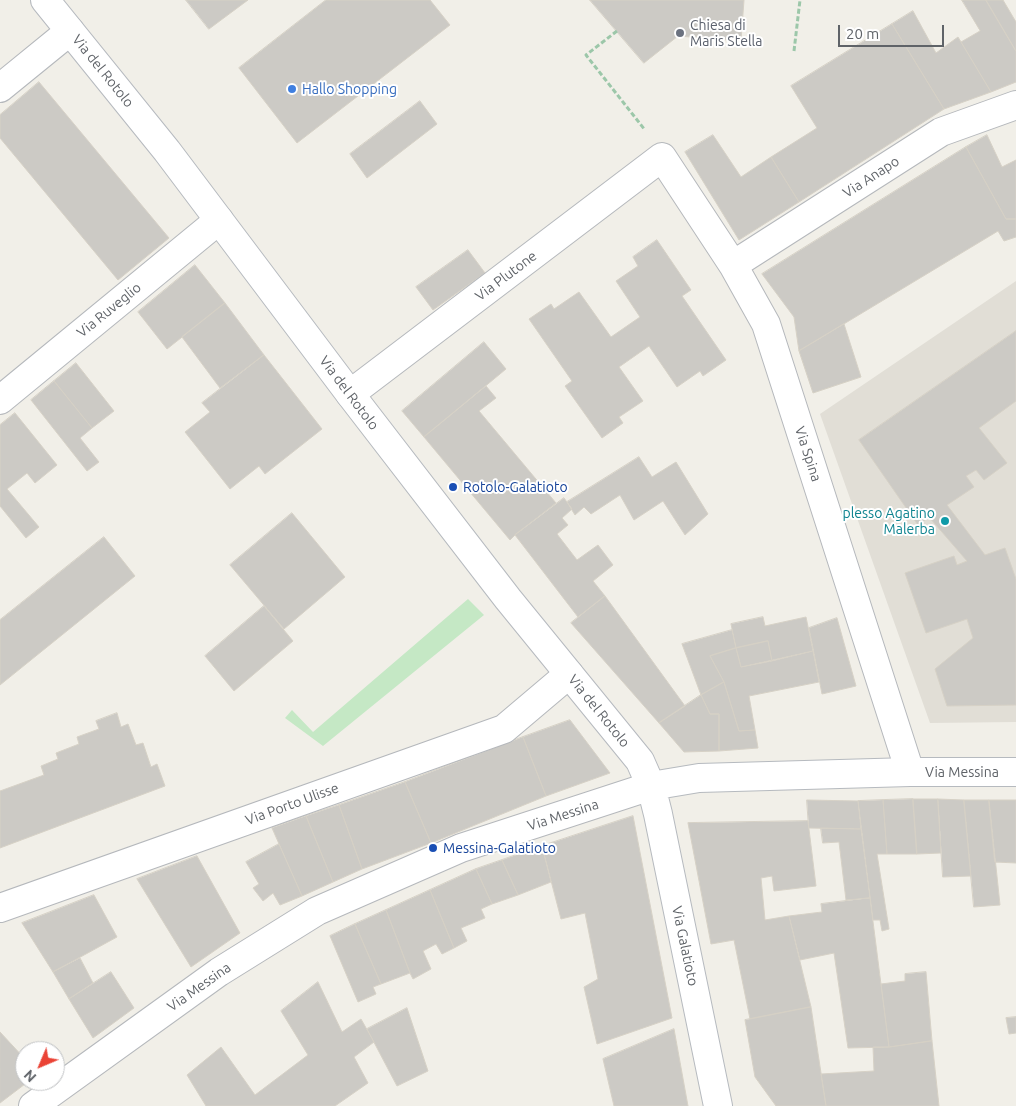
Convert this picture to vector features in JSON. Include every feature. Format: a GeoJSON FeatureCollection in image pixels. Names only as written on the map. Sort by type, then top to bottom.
{"type":"FeatureCollection","features":[{"type":"Feature","properties":{"kind":"street","name":"Via del Rotolo"},"geometry":{"type":"LineString","coordinates":[[45,0],[167,151],[350,394],[508,599],[640,761],[651,786]]}},
{"type":"Feature","properties":{"kind":"street"},"geometry":{"type":"LineString","coordinates":[[0,88],[70,31]]}},
{"type":"Feature","properties":{"kind":"street","name":"Via Anapo"},"geometry":{"type":"LineString","coordinates":[[733,265],[941,132],[1016,105]]}},
{"type":"Feature","properties":{"kind":"street","name":"Via Spina"},"geometry":{"type":"LineString","coordinates":[[662,156],[733,265],[766,324],[910,772]]}},
{"type":"Feature","properties":{"kind":"street","name":"Via Plutone"},"geometry":{"type":"LineString","coordinates":[[350,394],[662,156]]}},
{"type":"Feature","properties":{"kind":"street","name":"Via Ruveglio"},"geometry":{"type":"LineString","coordinates":[[0,400],[219,220]]}},
{"type":"Feature","properties":{"kind":"street","name":"Via Porto Ulisse"},"geometry":{"type":"LineString","coordinates":[[0,908],[504,729],[569,674]]}},
{"type":"Feature","properties":{"kind":"street","name":"Via Messina"},"geometry":{"type":"LineString","coordinates":[[33,1106],[219,972],[317,911],[461,848],[651,786],[699,778],[910,772],[1016,772]]}},
{"type":"Feature","properties":{"kind":"street","name":"Via Galatioto"},"geometry":{"type":"LineString","coordinates":[[651,786],[718,1106]]}},
{"type":"Feature","properties":{"kind":"path"},"geometry":{"type":"LineString","coordinates":[[794,51],[800,0]]}},
{"type":"Feature","properties":{"kind":"path"},"geometry":{"type":"LineString","coordinates":[[617,31],[586,55],[646,132],[662,156]]}},
{"type":"Feature","properties":{"kind":"shaded area"},"geometry":{"type":"Polygon","coordinates":[[[1016,281],[1016,722],[930,723],[820,414],[1016,281]]]}},
{"type":"Feature","properties":{"kind":"green space"},"geometry":{"type":"Polygon","coordinates":[[[468,599],[484,615],[323,746],[285,718],[292,710],[313,732],[468,599]]]}},
{"type":"Feature","properties":{"kind":"building"},"geometry":{"type":"Polygon","coordinates":[[[186,0],[248,0],[209,29],[186,0]]]}},
{"type":"Feature","properties":{"kind":"building"},"geometry":{"type":"Polygon","coordinates":[[[326,0],[430,0],[450,25],[297,143],[239,68],[326,0]]]}},
{"type":"Feature","properties":{"kind":"building","name":"Chiesa di Maris Stella"},"geometry":{"type":"Polygon","coordinates":[[[590,0],[744,0],[741,41],[678,36],[644,63],[590,0]]]}},
{"type":"Feature","properties":{"kind":"building"},"geometry":{"type":"Polygon","coordinates":[[[962,0],[986,0],[1016,51],[1016,82],[991,92],[961,42],[980,31],[962,0]]]}},
{"type":"Feature","properties":{"kind":"building"},"geometry":{"type":"Polygon","coordinates":[[[986,0],[1003,0],[1016,22],[1016,51],[986,0]]]}},
{"type":"Feature","properties":{"kind":"building"},"geometry":{"type":"Polygon","coordinates":[[[913,11],[936,53],[958,37],[991,92],[944,109],[892,24],[913,11]]]}},
{"type":"Feature","properties":{"kind":"building"},"geometry":{"type":"Polygon","coordinates":[[[892,24],[944,109],[799,202],[771,157],[817,128],[791,86],[892,24]]]}},
{"type":"Feature","properties":{"kind":"building"},"geometry":{"type":"Polygon","coordinates":[[[39,82],[169,238],[118,280],[0,138],[0,115],[39,82]]]}},
{"type":"Feature","properties":{"kind":"building"},"geometry":{"type":"Polygon","coordinates":[[[420,101],[437,124],[367,178],[350,154],[420,101]]]}},
{"type":"Feature","properties":{"kind":"building"},"geometry":{"type":"Polygon","coordinates":[[[713,135],[741,177],[771,157],[799,202],[739,240],[685,152],[713,135]]]}},
{"type":"Feature","properties":{"kind":"building"},"geometry":{"type":"Polygon","coordinates":[[[987,135],[1002,167],[1016,160],[1016,219],[1006,219],[966,147],[987,135]]]}},
{"type":"Feature","properties":{"kind":"building"},"geometry":{"type":"Polygon","coordinates":[[[966,147],[1006,219],[1016,219],[1016,237],[1004,241],[998,231],[799,351],[794,317],[762,274],[966,147]]]}},
{"type":"Feature","properties":{"kind":"building"},"geometry":{"type":"Polygon","coordinates":[[[657,240],[691,290],[682,296],[726,360],[703,376],[700,371],[677,387],[649,346],[619,367],[643,401],[619,417],[623,423],[602,438],[565,386],[572,381],[529,319],[551,304],[554,309],[579,292],[611,337],[640,317],[616,281],[638,266],[633,257],[657,240]]]}},
{"type":"Feature","properties":{"kind":"building"},"geometry":{"type":"Polygon","coordinates":[[[468,250],[485,273],[433,310],[416,287],[468,250]]]}},
{"type":"Feature","properties":{"kind":"building"},"geometry":{"type":"Polygon","coordinates":[[[195,265],[225,303],[167,349],[138,312],[195,265]]]}},
{"type":"Feature","properties":{"kind":"building"},"geometry":{"type":"Polygon","coordinates":[[[225,303],[264,355],[220,388],[182,337],[225,303]]]}},
{"type":"Feature","properties":{"kind":"building"},"geometry":{"type":"Polygon","coordinates":[[[844,324],[861,377],[813,393],[799,351],[844,324]]]}},
{"type":"Feature","properties":{"kind":"building","name":"plesso Agatino Malerba"},"geometry":{"type":"Polygon","coordinates":[[[1016,331],[1016,401],[979,428],[1007,463],[984,480],[976,470],[966,476],[974,487],[947,505],[985,555],[1005,548],[1016,579],[1016,705],[947,706],[935,669],[973,638],[967,619],[926,633],[905,573],[954,556],[957,565],[967,561],[929,517],[918,525],[859,440],[1016,331]]]}},
{"type":"Feature","properties":{"kind":"building"},"geometry":{"type":"Polygon","coordinates":[[[484,342],[506,369],[424,437],[402,411],[484,342]]]}},
{"type":"Feature","properties":{"kind":"building"},"geometry":{"type":"Polygon","coordinates":[[[264,355],[322,429],[265,474],[259,466],[230,489],[185,432],[210,412],[202,403],[264,355]]]}},
{"type":"Feature","properties":{"kind":"building"},"geometry":{"type":"Polygon","coordinates":[[[76,363],[114,411],[92,428],[54,381],[76,363]]]}},
{"type":"Feature","properties":{"kind":"building"},"geometry":{"type":"Polygon","coordinates":[[[54,381],[92,428],[80,438],[99,462],[87,471],[31,400],[54,381]]]}},
{"type":"Feature","properties":{"kind":"building"},"geometry":{"type":"Polygon","coordinates":[[[486,386],[496,398],[479,411],[556,503],[510,540],[424,437],[486,386]]]}},
{"type":"Feature","properties":{"kind":"building"},"geometry":{"type":"Polygon","coordinates":[[[15,413],[57,465],[35,483],[27,473],[7,489],[39,527],[26,538],[0,506],[0,425],[15,413]]]}},
{"type":"Feature","properties":{"kind":"building"},"geometry":{"type":"Polygon","coordinates":[[[639,457],[652,477],[676,462],[708,514],[685,535],[663,501],[634,520],[620,495],[591,514],[584,507],[575,515],[567,502],[639,457]]]}},
{"type":"Feature","properties":{"kind":"building"},"geometry":{"type":"Polygon","coordinates":[[[564,498],[572,509],[562,518],[568,525],[557,534],[577,560],[598,545],[613,565],[593,581],[605,596],[578,617],[515,535],[564,498]]]}},
{"type":"Feature","properties":{"kind":"building"},"geometry":{"type":"Polygon","coordinates":[[[292,513],[345,577],[284,629],[230,565],[292,513]]]}},
{"type":"Feature","properties":{"kind":"building"},"geometry":{"type":"Polygon","coordinates":[[[104,537],[135,576],[0,685],[0,620],[104,537]]]}},
{"type":"Feature","properties":{"kind":"building"},"geometry":{"type":"Polygon","coordinates":[[[605,596],[685,706],[659,723],[571,623],[605,596]]]}},
{"type":"Feature","properties":{"kind":"building"},"geometry":{"type":"Polygon","coordinates":[[[264,606],[293,641],[234,691],[205,656],[264,606]]]}},
{"type":"Feature","properties":{"kind":"building"},"geometry":{"type":"Polygon","coordinates":[[[763,617],[765,626],[806,617],[813,651],[772,661],[768,641],[736,648],[731,624],[763,617]]]}},
{"type":"Feature","properties":{"kind":"building"},"geometry":{"type":"Polygon","coordinates":[[[837,618],[856,686],[822,694],[809,628],[837,618]]]}},
{"type":"Feature","properties":{"kind":"building"},"geometry":{"type":"Polygon","coordinates":[[[732,630],[736,648],[710,656],[724,682],[701,695],[682,644],[732,630]]]}},
{"type":"Feature","properties":{"kind":"building"},"geometry":{"type":"Polygon","coordinates":[[[768,641],[772,661],[741,667],[736,648],[768,641]]]}},
{"type":"Feature","properties":{"kind":"building"},"geometry":{"type":"Polygon","coordinates":[[[736,648],[741,667],[813,651],[819,682],[749,696],[755,730],[739,731],[724,682],[710,656],[736,648]]]}},
{"type":"Feature","properties":{"kind":"building"},"geometry":{"type":"Polygon","coordinates":[[[724,682],[739,731],[755,730],[758,748],[719,751],[719,714],[710,714],[701,695],[724,682]]]}},
{"type":"Feature","properties":{"kind":"building"},"geometry":{"type":"Polygon","coordinates":[[[701,695],[710,714],[719,714],[719,751],[684,752],[659,723],[701,695]]]}},
{"type":"Feature","properties":{"kind":"building"},"geometry":{"type":"Polygon","coordinates":[[[117,713],[121,727],[128,724],[136,745],[143,743],[151,767],[157,764],[165,786],[0,848],[0,791],[44,775],[41,766],[58,759],[56,753],[79,744],[77,737],[99,729],[96,721],[117,713]]]}},
{"type":"Feature","properties":{"kind":"building"},"geometry":{"type":"Polygon","coordinates":[[[570,720],[610,773],[546,796],[523,737],[570,720]]]}},
{"type":"Feature","properties":{"kind":"building"},"geometry":{"type":"Polygon","coordinates":[[[523,737],[546,796],[431,843],[405,782],[523,737]]]}},
{"type":"Feature","properties":{"kind":"building"},"geometry":{"type":"Polygon","coordinates":[[[405,782],[431,843],[362,869],[339,805],[405,782]]]}},
{"type":"Feature","properties":{"kind":"building"},"geometry":{"type":"Polygon","coordinates":[[[913,799],[938,799],[941,853],[917,854],[913,799]]]}},
{"type":"Feature","properties":{"kind":"building"},"geometry":{"type":"Polygon","coordinates":[[[913,799],[917,854],[887,854],[883,800],[913,799]]]}},
{"type":"Feature","properties":{"kind":"building"},"geometry":{"type":"Polygon","coordinates":[[[938,799],[964,800],[971,876],[943,877],[938,799]]]}},
{"type":"Feature","properties":{"kind":"building"},"geometry":{"type":"Polygon","coordinates":[[[807,800],[858,801],[861,829],[809,828],[807,800]]]}},
{"type":"Feature","properties":{"kind":"building"},"geometry":{"type":"Polygon","coordinates":[[[883,800],[887,854],[877,854],[889,929],[882,931],[880,920],[873,920],[858,801],[883,800]]]}},
{"type":"Feature","properties":{"kind":"building"},"geometry":{"type":"Polygon","coordinates":[[[964,800],[989,800],[1000,905],[974,907],[964,800]]]}},
{"type":"Feature","properties":{"kind":"building"},"geometry":{"type":"Polygon","coordinates":[[[989,800],[1016,800],[1016,863],[995,862],[989,800]]]}},
{"type":"Feature","properties":{"kind":"building"},"geometry":{"type":"Polygon","coordinates":[[[339,805],[362,869],[333,882],[306,816],[339,805]]]}},
{"type":"Feature","properties":{"kind":"building"},"geometry":{"type":"Polygon","coordinates":[[[306,816],[333,882],[302,896],[272,828],[306,816]]]}},
{"type":"Feature","properties":{"kind":"building"},"geometry":{"type":"Polygon","coordinates":[[[633,816],[672,1018],[597,1044],[584,987],[598,979],[585,913],[561,919],[542,846],[633,816]]]}},
{"type":"Feature","properties":{"kind":"building"},"geometry":{"type":"Polygon","coordinates":[[[808,821],[816,886],[774,891],[772,876],[761,878],[765,920],[789,916],[811,1007],[750,1019],[734,940],[711,944],[688,823],[808,821]]]}},
{"type":"Feature","properties":{"kind":"building"},"geometry":{"type":"Polygon","coordinates":[[[821,828],[861,829],[870,898],[846,900],[839,842],[823,843],[821,828]]]}},
{"type":"Feature","properties":{"kind":"building"},"geometry":{"type":"Polygon","coordinates":[[[279,844],[302,896],[280,905],[273,893],[263,901],[253,888],[259,884],[246,862],[279,844]]]}},
{"type":"Feature","properties":{"kind":"building"},"geometry":{"type":"Polygon","coordinates":[[[542,846],[551,882],[518,895],[502,860],[542,846]]]}},
{"type":"Feature","properties":{"kind":"building"},"geometry":{"type":"Polygon","coordinates":[[[197,856],[240,933],[191,967],[137,879],[197,856]]]}},
{"type":"Feature","properties":{"kind":"building"},"geometry":{"type":"Polygon","coordinates":[[[502,860],[518,895],[492,904],[476,869],[502,860]]]}},
{"type":"Feature","properties":{"kind":"building"},"geometry":{"type":"Polygon","coordinates":[[[476,869],[492,904],[481,909],[485,918],[461,928],[467,941],[454,948],[430,890],[476,869]]]}},
{"type":"Feature","properties":{"kind":"building"},"geometry":{"type":"Polygon","coordinates":[[[430,890],[454,948],[442,954],[436,944],[423,951],[431,969],[413,979],[386,910],[430,890]]]}},
{"type":"Feature","properties":{"kind":"building"},"geometry":{"type":"Polygon","coordinates":[[[94,895],[117,937],[53,972],[22,923],[94,895]]]}},
{"type":"Feature","properties":{"kind":"building"},"geometry":{"type":"Polygon","coordinates":[[[870,898],[889,1047],[848,1048],[834,953],[800,960],[789,916],[822,912],[821,904],[870,898]]]}},
{"type":"Feature","properties":{"kind":"building"},"geometry":{"type":"Polygon","coordinates":[[[386,910],[410,973],[381,984],[355,924],[386,910]]]}},
{"type":"Feature","properties":{"kind":"building"},"geometry":{"type":"Polygon","coordinates":[[[355,924],[381,984],[373,987],[376,994],[358,1002],[330,936],[355,924]]]}},
{"type":"Feature","properties":{"kind":"building"},"geometry":{"type":"Polygon","coordinates":[[[80,958],[93,983],[69,999],[53,972],[80,958]]]}},
{"type":"Feature","properties":{"kind":"building"},"geometry":{"type":"Polygon","coordinates":[[[111,972],[134,1008],[93,1038],[69,999],[111,972]]]}},
{"type":"Feature","properties":{"kind":"building"},"geometry":{"type":"Polygon","coordinates":[[[926,972],[932,1041],[889,1047],[881,984],[905,981],[905,974],[926,972]]]}},
{"type":"Feature","properties":{"kind":"building"},"geometry":{"type":"Polygon","coordinates":[[[318,982],[342,1032],[361,1019],[374,1042],[354,1057],[368,1083],[335,1106],[206,1106],[187,1075],[221,1047],[255,1095],[308,1055],[281,1011],[318,982]]]}},
{"type":"Feature","properties":{"kind":"building"},"geometry":{"type":"Polygon","coordinates":[[[811,1007],[826,1106],[776,1106],[755,1077],[745,1020],[811,1007]]]}},
{"type":"Feature","properties":{"kind":"building"},"geometry":{"type":"Polygon","coordinates":[[[407,1008],[428,1071],[397,1086],[367,1029],[407,1008]]]}},
{"type":"Feature","properties":{"kind":"building"},"geometry":{"type":"Polygon","coordinates":[[[1016,1017],[1016,1033],[1009,1034],[1006,1018],[1016,1017]]]}},
{"type":"Feature","properties":{"kind":"building"},"geometry":{"type":"Polygon","coordinates":[[[674,1029],[688,1106],[614,1106],[603,1059],[674,1029]]]}},
{"type":"Feature","properties":{"kind":"building"},"geometry":{"type":"Polygon","coordinates":[[[0,1032],[15,1048],[16,1091],[0,1103],[0,1032]]]}},
{"type":"Feature","properties":{"kind":"building"},"geometry":{"type":"Polygon","coordinates":[[[932,1041],[939,1106],[826,1106],[821,1074],[874,1071],[873,1047],[889,1047],[932,1041]]]}},
{"type":"Feature","properties":{"kind":"place","name":"Chiesa di Maris Stella"},"geometry":{"type":"Point","coordinates":[680,33]}},
{"type":"Feature","properties":{"kind":"place","name":"Hallo Shopping"},"geometry":{"type":"Point","coordinates":[292,89]}},
{"type":"Feature","properties":{"kind":"place","name":"Rotolo-Galatioto"},"geometry":{"type":"Point","coordinates":[453,487]}},
{"type":"Feature","properties":{"kind":"place","name":"plesso Agatino Malerba"},"geometry":{"type":"Point","coordinates":[945,521]}},
{"type":"Feature","properties":{"kind":"place","name":"Messina-Galatioto"},"geometry":{"type":"Point","coordinates":[433,848]}}]}
